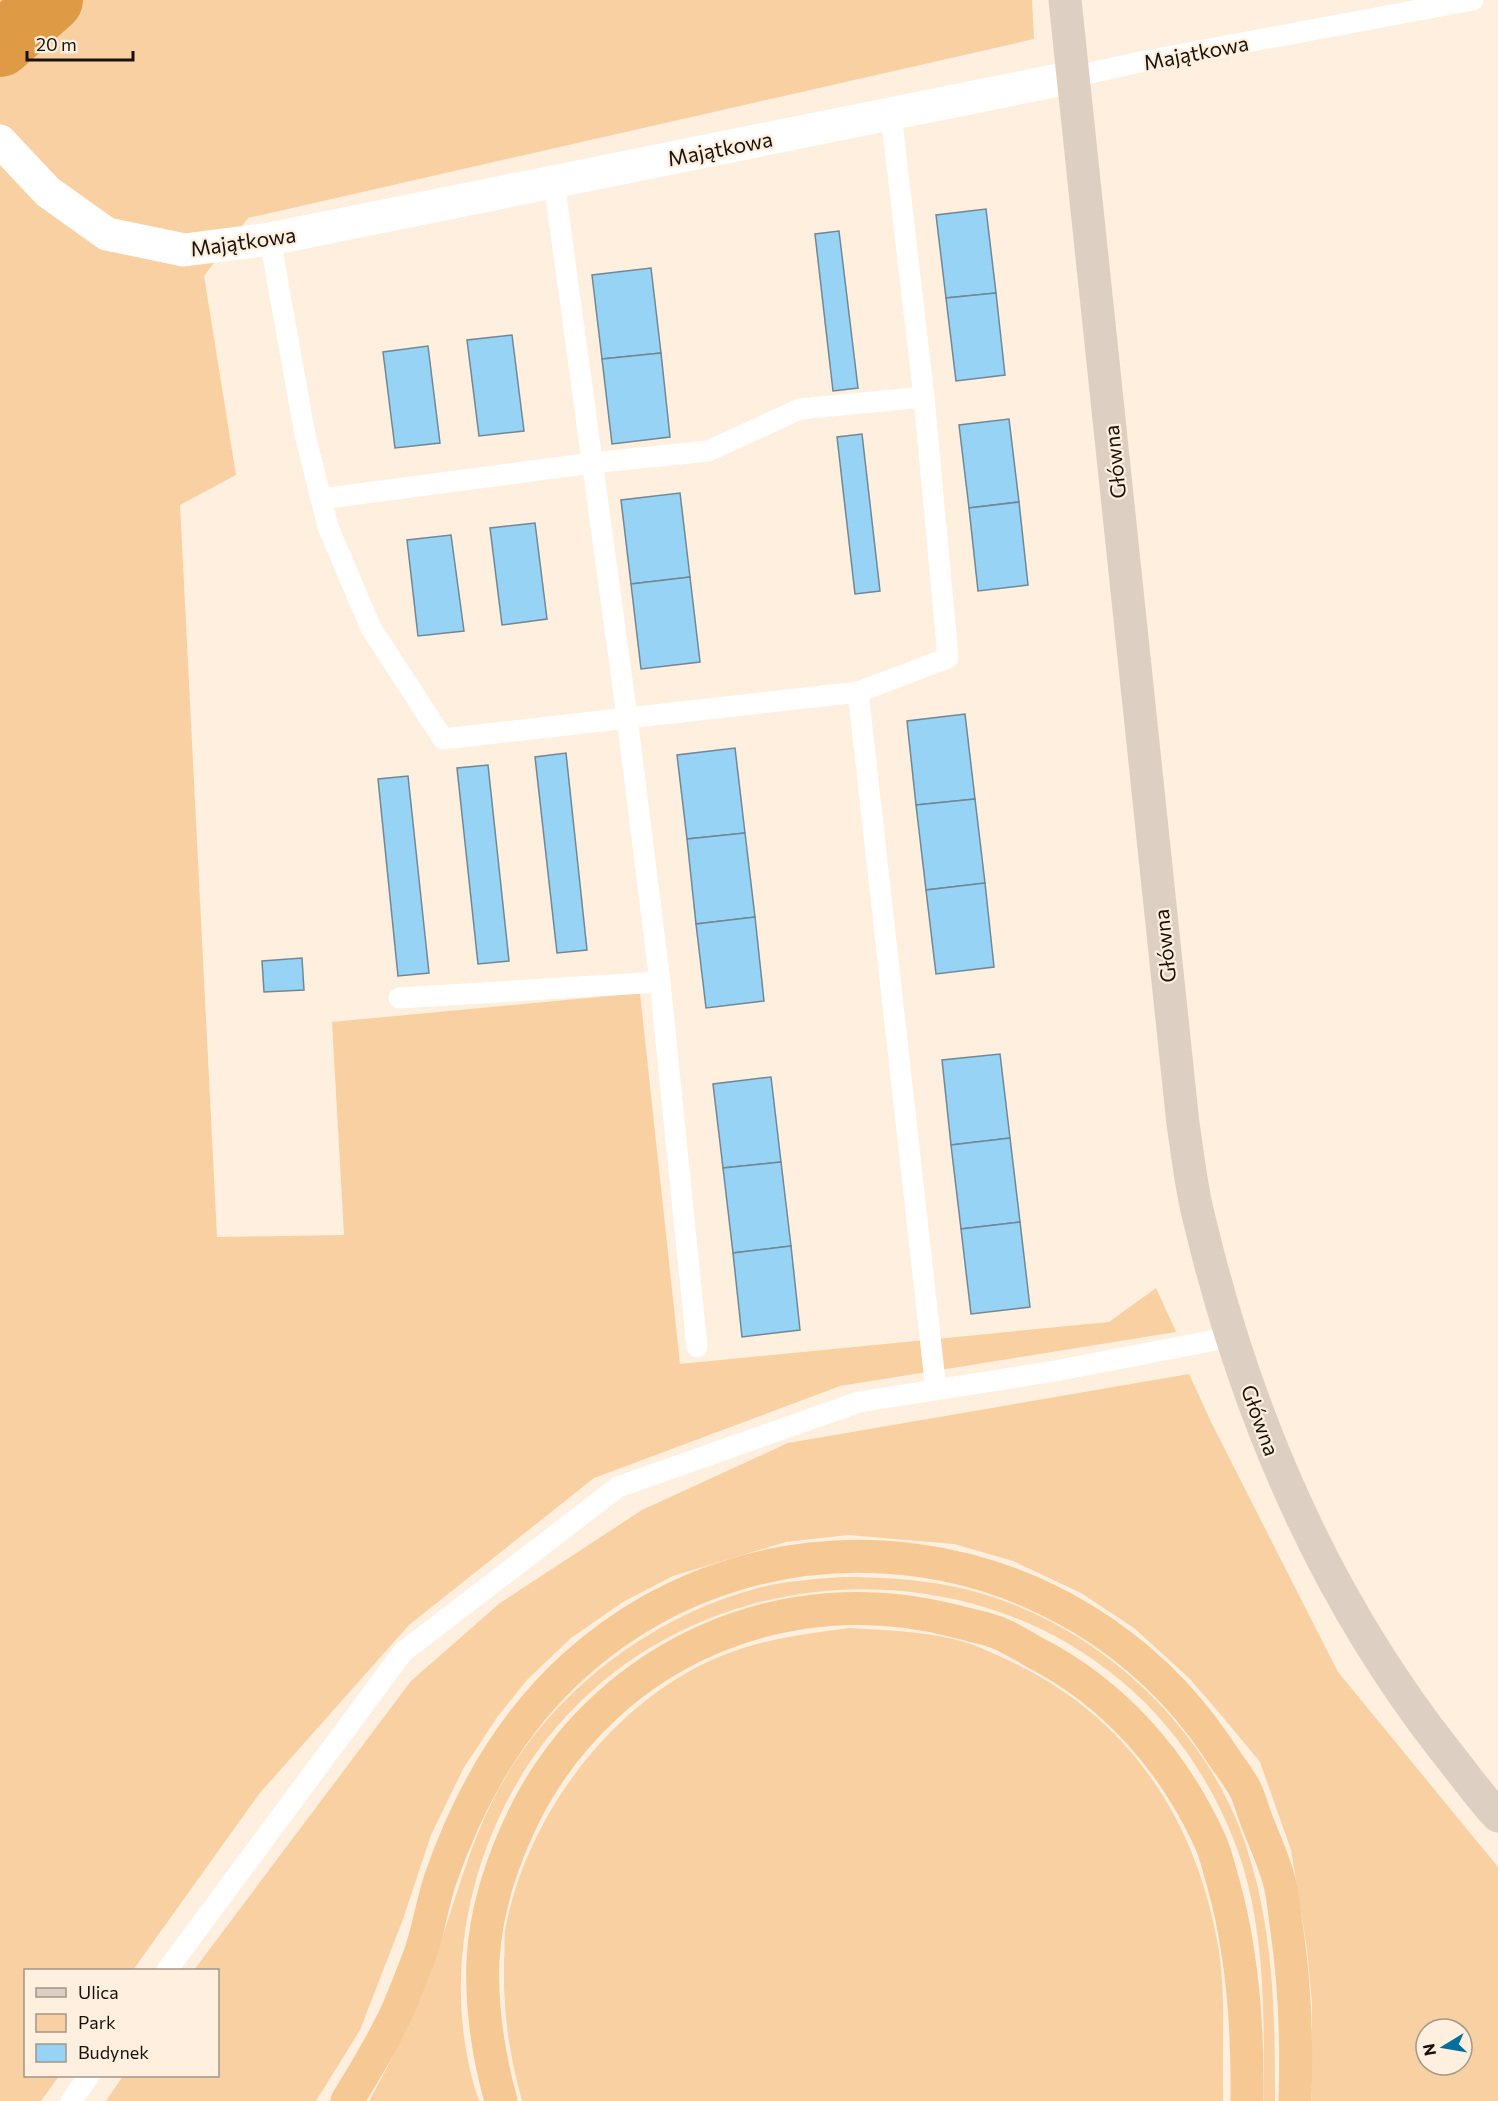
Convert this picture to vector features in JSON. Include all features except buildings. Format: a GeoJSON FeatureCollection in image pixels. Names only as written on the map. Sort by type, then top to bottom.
{"type":"FeatureCollection","features":[{"type":"Feature","properties":{"kind":"highway"},"geometry":{"type":"LineString","coordinates":[[347,2101],[396,2014],[421,1952],[440,1881],[465,1818],[497,1757],[534,1706],[575,1664],[614,1633],[671,1600],[715,1581],[768,1565],[840,1556],[899,1557],[968,1569],[1050,1599],[1126,1646],[1192,1710],[1244,1786],[1279,1878],[1293,1971],[1295,2101]]}},
{"type":"Feature","properties":{"kind":"highway"},"geometry":{"type":"LineString","coordinates":[[501,2101],[490,2061],[483,2007],[485,1947],[491,1907],[512,1838],[546,1776],[591,1720],[646,1674],[683,1651],[722,1633],[763,1620],[804,1611],[861,1607],[917,1611],[996,1632],[1067,1669],[1128,1718],[1175,1775],[1212,1844],[1232,1915],[1243,1983],[1247,2101]]}},
{"type":"Feature","properties":{"kind":"main road","name":"Główna"},"geometry":{"type":"LineString","coordinates":[[1065,0],[1183,1124],[1198,1216],[1231,1337],[1280,1472],[1320,1557],[1360,1630],[1417,1715],[1498,1816]]}},
{"type":"Feature","properties":{"kind":"street","name":"Majątkowa"},"geometry":{"type":"LineString","coordinates":[[0,141],[48,192],[107,234],[184,250],[270,239],[1073,78]]}},
{"type":"Feature","properties":{"kind":"lane","name":"Majątkowa"},"geometry":{"type":"LineString","coordinates":[[1073,78],[1140,62],[1473,0]]}},
{"type":"Feature","properties":{"kind":"lane"},"geometry":{"type":"LineString","coordinates":[[270,239],[305,435],[328,527],[371,628],[443,739],[858,692],[948,658],[924,397],[891,114]]}},
{"type":"Feature","properties":{"kind":"lane"},"geometry":{"type":"LineString","coordinates":[[554,182],[627,717],[660,982],[697,1347]]}},
{"type":"Feature","properties":{"kind":"lane"},"geometry":{"type":"LineString","coordinates":[[321,499],[592,463],[708,451],[800,409],[924,397]]}},
{"type":"Feature","properties":{"kind":"lane"},"geometry":{"type":"LineString","coordinates":[[858,692],[936,1390]]}},
{"type":"Feature","properties":{"kind":"lane"},"geometry":{"type":"LineString","coordinates":[[399,999],[660,982]]}},
{"type":"Feature","properties":{"kind":"lane"},"geometry":{"type":"LineString","coordinates":[[168,1969],[403,1652],[618,1487],[859,1402],[1055,1371],[1231,1337]]}},
{"type":"Feature","properties":{"kind":"lane"},"geometry":{"type":"LineString","coordinates":[[70,2101],[88,2077]]}},
{"type":"Feature","properties":{"kind":"green space"},"geometry":{"type":"Polygon","coordinates":[[[0,0],[1032,0],[1034,39],[248,218],[204,276],[236,475],[180,505],[217,1237],[344,1235],[332,1022],[640,993],[680,1364],[1109,1322],[1156,1288],[1176,1332],[840,1386],[594,1478],[409,1625],[259,1794],[134,1969],[24,1969],[24,2077],[58,2077],[41,2101],[0,2101],[0,0]]]}},
{"type":"Feature","properties":{"kind":"green space"},"geometry":{"type":"Polygon","coordinates":[[[1189,1374],[1338,1672],[1498,1867],[1498,2101],[1312,2101],[1312,2003],[1307,1949],[1291,1850],[1260,1762],[1189,1678],[1134,1628],[1081,1593],[1013,1561],[954,1544],[848,1535],[786,1542],[673,1576],[623,1602],[571,1638],[527,1680],[498,1716],[463,1769],[431,1835],[403,1919],[360,2030],[316,2101],[106,2101],[122,2077],[219,2077],[219,1969],[195,1969],[411,1681],[500,1603],[642,1510],[788,1443],[1189,1374]]]}},
{"type":"Feature","properties":{"kind":"green space"},"geometry":{"type":"Polygon","coordinates":[[[843,1577],[884,1578],[951,1586],[1000,1600],[1048,1620],[1093,1647],[1134,1679],[1171,1716],[1203,1758],[1228,1802],[1247,1849],[1256,1880],[1263,1911],[1271,1974],[1275,2101],[1264,2101],[1261,1970],[1253,1905],[1245,1874],[1235,1843],[1168,1728],[1075,1647],[964,1601],[846,1590],[730,1611],[623,1666],[536,1753],[478,1873],[465,1930],[462,1958],[462,2016],[465,2045],[479,2101],[369,2101],[398,2046],[423,1988],[484,1818],[515,1763],[541,1728],[570,1696],[603,1667],[639,1641],[677,1619],[717,1601],[758,1588],[789,1582],[843,1577]]]}},
{"type":"Feature","properties":{"kind":"green space"},"geometry":{"type":"Polygon","coordinates":[[[849,1628],[940,1636],[962,1641],[987,1651],[1020,1666],[1060,1689],[1096,1717],[1128,1748],[1155,1783],[1177,1821],[1196,1862],[1209,1906],[1219,1952],[1222,1989],[1223,2101],[522,2101],[510,2050],[506,2016],[505,1931],[516,1888],[532,1846],[554,1805],[580,1767],[610,1732],[644,1702],[681,1676],[721,1656],[752,1645],[849,1628]]]}},
{"type":"Feature","properties":{"kind":"waterway"},"geometry":{"type":"LineString","coordinates":[[0,45],[51,0]]}}]}
